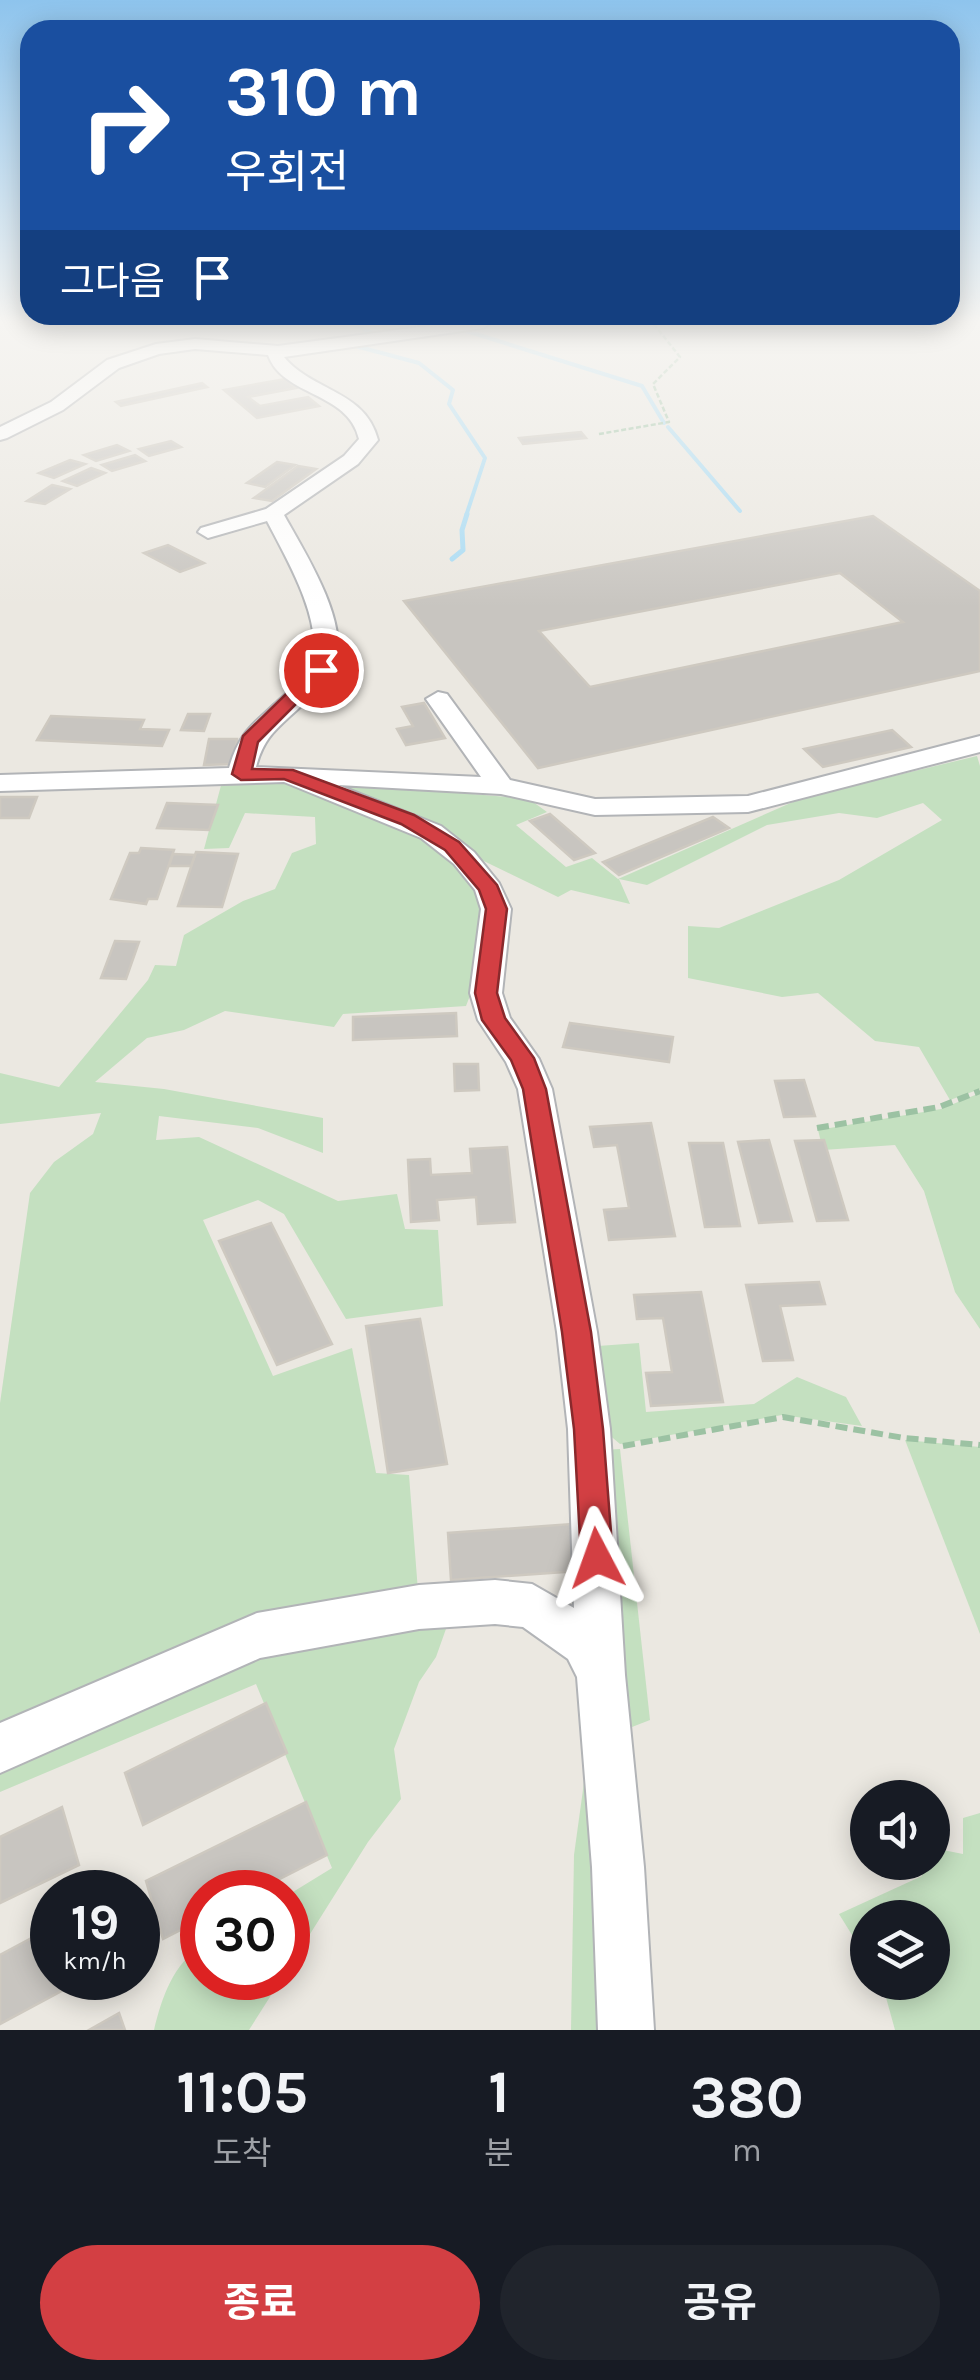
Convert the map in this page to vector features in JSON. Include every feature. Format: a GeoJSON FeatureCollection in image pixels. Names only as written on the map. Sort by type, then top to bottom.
{"type":"FeatureCollection","features":[{"type":"Feature","properties":{"kind":"street"},"geometry":{"type":"LineString","coordinates":[[0,434],[33,418]]}},
{"type":"Feature","properties":{"kind":"street"},"geometry":{"type":"LineString","coordinates":[[208,532],[273,513],[350,460],[364,449],[370,434],[362,418]]}},
{"type":"Feature","properties":{"kind":"street"},"geometry":{"type":"LineString","coordinates":[[241,774],[250,740],[314,681],[325,657],[323,626],[309,582],[273,513]]}},
{"type":"Feature","properties":{"kind":"street"},"geometry":{"type":"LineString","coordinates":[[438,700],[501,786]]}},
{"type":"Feature","properties":{"kind":"street"},"geometry":{"type":"LineString","coordinates":[[0,784],[286,774],[501,786],[595,807],[721,807],[748,804],[980,744]]}},
{"type":"Feature","properties":{"kind":"street"},"geometry":{"type":"LineString","coordinates":[[286,774],[430,832],[452,846],[489,889],[496,909],[486,993],[494,1020],[522,1058],[534,1089],[576,1332],[588,1429],[626,2030]]}},
{"type":"Feature","properties":{"kind":"street"},"geometry":{"type":"LineString","coordinates":[[0,1748],[257,1636],[419,1607],[494,1602],[532,1606],[585,1643],[601,1675]]}},
{"type":"Feature","properties":{"kind":"path"},"geometry":{"type":"LineString","coordinates":[[598,434],[669,422],[667,418]]}},
{"type":"Feature","properties":{"kind":"path"},"geometry":{"type":"LineString","coordinates":[[817,1128],[940,1107],[980,1091]]}},
{"type":"Feature","properties":{"kind":"path"},"geometry":{"type":"LineString","coordinates":[[588,1429],[620,1447],[783,1417],[904,1438],[980,1445]]}},
{"type":"Feature","properties":{"kind":"green space"},"geometry":{"type":"Polygon","coordinates":[[[977,756],[980,1089],[950,1100],[919,1047],[875,1041],[818,993],[782,997],[688,978],[688,926],[719,928],[839,880],[942,820],[923,803],[877,818],[839,813],[767,825],[647,885],[619,879],[630,904],[571,890],[558,897],[319,781],[529,799],[547,812],[516,825],[566,867],[592,858],[618,879],[802,798],[977,756]]]}},
{"type":"Feature","properties":{"kind":"green space"},"geometry":{"type":"Polygon","coordinates":[[[286,777],[440,844],[475,888],[482,920],[476,980],[466,1006],[343,1014],[334,1027],[225,1011],[184,1030],[147,1038],[95,1082],[164,1089],[323,1118],[323,1153],[258,1128],[159,1116],[156,1140],[199,1137],[338,1201],[397,1194],[405,1229],[438,1230],[443,1306],[346,1319],[284,1214],[258,1200],[203,1220],[273,1376],[352,1348],[376,1473],[409,1475],[418,1591],[0,1730],[0,1403],[30,1193],[54,1162],[93,1134],[101,1113],[0,1124],[0,1073],[59,1087],[148,980],[155,965],[176,966],[184,935],[243,901],[275,889],[292,853],[316,844],[315,817],[245,813],[229,848],[204,849],[223,778],[286,777]]]}},
{"type":"Feature","properties":{"kind":"green space"},"geometry":{"type":"Polygon","coordinates":[[[980,1093],[980,1329],[955,1292],[924,1191],[895,1145],[823,1150],[818,1130],[941,1109],[980,1093]]]}},
{"type":"Feature","properties":{"kind":"green space"},"geometry":{"type":"Polygon","coordinates":[[[639,1343],[646,1412],[754,1404],[797,1377],[846,1397],[862,1426],[782,1415],[620,1444],[607,1433],[598,1346],[639,1343]]]}},
{"type":"Feature","properties":{"kind":"green space"},"geometry":{"type":"Polygon","coordinates":[[[905,1440],[980,1447],[980,1634],[905,1440]]]}},
{"type":"Feature","properties":{"kind":"green space"},"geometry":{"type":"Polygon","coordinates":[[[620,1449],[650,1720],[632,1727],[621,1667],[603,1450],[620,1449]]]}},
{"type":"Feature","properties":{"kind":"green space"},"geometry":{"type":"Polygon","coordinates":[[[452,1612],[436,1657],[419,1682],[394,1749],[401,1799],[368,1842],[310,1934],[310,1882],[332,1868],[256,1684],[0,1792],[0,1762],[261,1646],[452,1612]]]}},
{"type":"Feature","properties":{"kind":"green space"},"geometry":{"type":"Polygon","coordinates":[[[594,1710],[612,2030],[571,2030],[574,1855],[594,1710]]]}},
{"type":"Feature","properties":{"kind":"green space"},"geometry":{"type":"Polygon","coordinates":[[[980,1813],[980,2030],[895,2030],[887,2000],[950,2000],[950,1900],[870,1900],[913,1880],[950,1880],[950,1851],[963,1854],[963,1818],[980,1813]]]}},
{"type":"Feature","properties":{"kind":"green space"},"geometry":{"type":"Polygon","coordinates":[[[850,1909],[850,1932],[839,1914],[850,1909]]]}},
{"type":"Feature","properties":{"kind":"green space"},"geometry":{"type":"Polygon","coordinates":[[[180,1967],[180,2000],[268,2000],[249,2030],[154,2030],[170,1982],[180,1967]]]}},
{"type":"Feature","properties":{"kind":"building"},"geometry":{"type":"Polygon","coordinates":[[[581,432],[586,438],[523,444],[519,438],[581,432]]]}},
{"type":"Feature","properties":{"kind":"building"},"geometry":{"type":"Polygon","coordinates":[[[171,441],[181,447],[149,456],[139,449],[171,441]]]}},
{"type":"Feature","properties":{"kind":"building"},"geometry":{"type":"Polygon","coordinates":[[[117,445],[129,451],[96,461],[84,455],[117,445]]]}},
{"type":"Feature","properties":{"kind":"building"},"geometry":{"type":"Polygon","coordinates":[[[135,455],[145,461],[112,471],[102,465],[135,455]]]}},
{"type":"Feature","properties":{"kind":"building"},"geometry":{"type":"Polygon","coordinates":[[[70,460],[85,464],[54,478],[39,473],[70,460]]]}},
{"type":"Feature","properties":{"kind":"building"},"geometry":{"type":"Polygon","coordinates":[[[277,462],[295,465],[265,487],[247,483],[277,462]]]}},
{"type":"Feature","properties":{"kind":"building"},"geometry":{"type":"Polygon","coordinates":[[[298,466],[316,469],[272,501],[254,498],[298,466]]]}},
{"type":"Feature","properties":{"kind":"building"},"geometry":{"type":"Polygon","coordinates":[[[91,468],[105,473],[77,486],[63,481],[91,468]]]}},
{"type":"Feature","properties":{"kind":"building"},"geometry":{"type":"Polygon","coordinates":[[[52,485],[70,489],[45,504],[27,501],[52,485]]]}},
{"type":"Feature","properties":{"kind":"building"},"geometry":{"type":"Polygon","coordinates":[[[873,516],[980,591],[980,671],[538,768],[404,601],[873,516]],[[840,573],[539,631],[590,687],[903,622],[840,573]]]}},
{"type":"Feature","properties":{"kind":"building"},"geometry":{"type":"Polygon","coordinates":[[[168,545],[204,563],[180,572],[144,553],[168,545]]]}},
{"type":"Feature","properties":{"kind":"building"},"geometry":{"type":"Polygon","coordinates":[[[424,703],[445,738],[406,745],[397,729],[413,726],[402,707],[424,703]]]}},
{"type":"Feature","properties":{"kind":"building"},"geometry":{"type":"Polygon","coordinates":[[[188,714],[210,714],[204,731],[181,730],[188,714]]]}},
{"type":"Feature","properties":{"kind":"building"},"geometry":{"type":"Polygon","coordinates":[[[51,716],[144,720],[140,729],[169,730],[162,746],[37,740],[51,716]]]}},
{"type":"Feature","properties":{"kind":"building"},"geometry":{"type":"Polygon","coordinates":[[[892,730],[911,747],[823,767],[804,749],[892,730]]]}},
{"type":"Feature","properties":{"kind":"building"},"geometry":{"type":"Polygon","coordinates":[[[209,739],[237,739],[233,764],[204,765],[209,739]]]}},
{"type":"Feature","properties":{"kind":"building"},"geometry":{"type":"Polygon","coordinates":[[[0,797],[37,797],[29,818],[0,818],[0,797]]]}},
{"type":"Feature","properties":{"kind":"building"},"geometry":{"type":"Polygon","coordinates":[[[167,803],[218,805],[209,830],[157,828],[167,803]]]}},
{"type":"Feature","properties":{"kind":"building"},"geometry":{"type":"Polygon","coordinates":[[[550,814],[595,853],[574,860],[530,821],[550,814]]]}},
{"type":"Feature","properties":{"kind":"building"},"geometry":{"type":"Polygon","coordinates":[[[713,817],[729,828],[619,875],[603,862],[713,817]]]}},
{"type":"Feature","properties":{"kind":"building"},"geometry":{"type":"Polygon","coordinates":[[[141,848],[174,850],[157,899],[148,899],[146,904],[111,899],[130,853],[139,853],[141,848]]]}},
{"type":"Feature","properties":{"kind":"building"},"geometry":{"type":"Polygon","coordinates":[[[196,852],[238,854],[222,907],[178,906],[196,852]]]}},
{"type":"Feature","properties":{"kind":"building"},"geometry":{"type":"Polygon","coordinates":[[[173,854],[195,855],[191,866],[169,866],[173,854]]]}},
{"type":"Feature","properties":{"kind":"building"},"geometry":{"type":"Polygon","coordinates":[[[115,941],[139,942],[126,979],[101,978],[115,941]]]}},
{"type":"Feature","properties":{"kind":"building"},"geometry":{"type":"Polygon","coordinates":[[[456,1013],[457,1036],[353,1040],[353,1017],[456,1013]]]}},
{"type":"Feature","properties":{"kind":"building"},"geometry":{"type":"Polygon","coordinates":[[[570,1023],[673,1037],[669,1062],[563,1047],[570,1023]]]}},
{"type":"Feature","properties":{"kind":"building"},"geometry":{"type":"Polygon","coordinates":[[[454,1064],[478,1064],[479,1090],[455,1091],[454,1064]]]}},
{"type":"Feature","properties":{"kind":"building"},"geometry":{"type":"Polygon","coordinates":[[[804,1080],[815,1116],[784,1117],[775,1081],[804,1080]]]}},
{"type":"Feature","properties":{"kind":"building"},"geometry":{"type":"Polygon","coordinates":[[[651,1123],[675,1236],[609,1240],[604,1210],[629,1208],[617,1145],[594,1147],[590,1127],[651,1123]]]}},
{"type":"Feature","properties":{"kind":"building"},"geometry":{"type":"Polygon","coordinates":[[[769,1140],[792,1221],[759,1223],[738,1142],[769,1140]]]}},
{"type":"Feature","properties":{"kind":"building"},"geometry":{"type":"Polygon","coordinates":[[[824,1140],[848,1220],[817,1221],[795,1141],[824,1140]]]}},
{"type":"Feature","properties":{"kind":"building"},"geometry":{"type":"Polygon","coordinates":[[[689,1143],[723,1143],[740,1226],[705,1227],[689,1143]]]}},
{"type":"Feature","properties":{"kind":"building"},"geometry":{"type":"Polygon","coordinates":[[[507,1147],[515,1222],[478,1224],[476,1197],[437,1200],[439,1220],[411,1222],[408,1160],[430,1159],[431,1175],[472,1173],[470,1149],[507,1147]]]}},
{"type":"Feature","properties":{"kind":"building"},"geometry":{"type":"Polygon","coordinates":[[[271,1223],[332,1344],[277,1365],[219,1241],[271,1223]]]}},
{"type":"Feature","properties":{"kind":"building"},"geometry":{"type":"Polygon","coordinates":[[[819,1282],[825,1304],[780,1306],[793,1360],[763,1361],[746,1285],[819,1282]]]}},
{"type":"Feature","properties":{"kind":"building"},"geometry":{"type":"Polygon","coordinates":[[[701,1292],[723,1402],[651,1406],[646,1373],[672,1372],[663,1318],[637,1319],[634,1295],[701,1292]]]}},
{"type":"Feature","properties":{"kind":"building"},"geometry":{"type":"Polygon","coordinates":[[[420,1319],[447,1464],[388,1473],[366,1326],[420,1319]]]}},
{"type":"Feature","properties":{"kind":"building"},"geometry":{"type":"Polygon","coordinates":[[[572,1524],[578,1571],[451,1580],[448,1533],[572,1524]]]}},
{"type":"Feature","properties":{"kind":"building"},"geometry":{"type":"Polygon","coordinates":[[[266,1703],[287,1753],[143,1825],[125,1773],[266,1703]]]}},
{"type":"Feature","properties":{"kind":"building"},"geometry":{"type":"Polygon","coordinates":[[[306,1802],[327,1855],[297,1870],[180,1870],[180,1930],[163,1939],[160,1874],[306,1802]]]}},
{"type":"Feature","properties":{"kind":"building"},"geometry":{"type":"Polygon","coordinates":[[[62,1807],[79,1865],[69,1870],[30,1870],[30,1889],[0,1903],[0,1837],[62,1807]]]}},
{"type":"Feature","properties":{"kind":"building"},"geometry":{"type":"Polygon","coordinates":[[[30,1939],[30,2000],[45,2000],[0,2024],[0,1955],[30,1939]]]}},
{"type":"Feature","properties":{"kind":"building"},"geometry":{"type":"Polygon","coordinates":[[[119,2013],[125,2030],[89,2030],[119,2013]]]}},
{"type":"Feature","properties":{"kind":"waterway"},"geometry":{"type":"LineString","coordinates":[[458,418],[485,458],[466,516]]}},
{"type":"Feature","properties":{"kind":"waterway"},"geometry":{"type":"LineString","coordinates":[[661,418],[664,423]]}},
{"type":"Feature","properties":{"kind":"waterway"},"geometry":{"type":"LineString","coordinates":[[668,427],[740,511]]}},
{"type":"Feature","properties":{"kind":"waterway"},"geometry":{"type":"LineString","coordinates":[[452,559],[463,550],[462,530],[467,514]]}},
{"type":"Feature","properties":{"kind":"route"},"geometry":{"type":"LineString","coordinates":[[321,670],[250,740],[241,774],[286,774],[408,820],[452,846],[489,889],[496,909],[486,993],[494,1020],[522,1058],[534,1089],[576,1332],[597,1558]]}}]}
